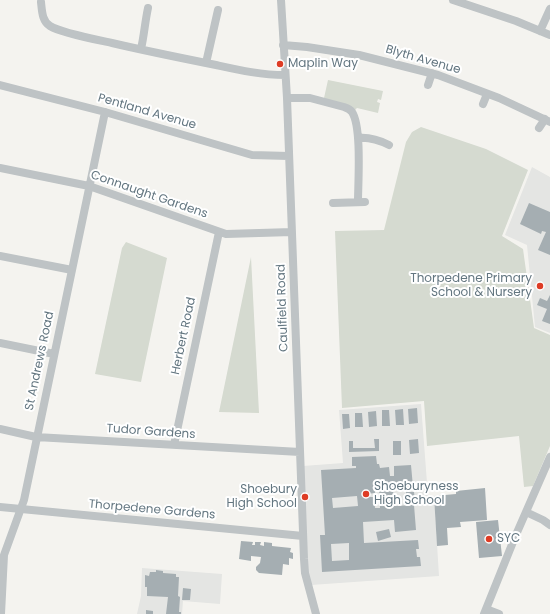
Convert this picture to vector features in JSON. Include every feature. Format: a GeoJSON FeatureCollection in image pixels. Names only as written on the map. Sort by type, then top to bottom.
{"type":"FeatureCollection","features":[{"type":"Feature","properties":{"kind":"street","name":"Caulfield Road"},"geometry":{"type":"LineString","coordinates":[[281,0],[287,98],[303,536],[306,573],[316,614]]}},
{"type":"Feature","properties":{"kind":"street"},"geometry":{"type":"LineString","coordinates":[[453,0],[493,13],[550,35]]}},
{"type":"Feature","properties":{"kind":"street"},"geometry":{"type":"LineString","coordinates":[[41,2],[42,16],[51,27],[141,50],[263,75],[285,75]]}},
{"type":"Feature","properties":{"kind":"street"},"geometry":{"type":"LineString","coordinates":[[141,50],[148,8]]}},
{"type":"Feature","properties":{"kind":"street"},"geometry":{"type":"LineString","coordinates":[[540,31],[550,9]]}},
{"type":"Feature","properties":{"kind":"street"},"geometry":{"type":"LineString","coordinates":[[206,63],[218,10]]}},
{"type":"Feature","properties":{"kind":"street","name":"Blyth Avenue"},"geometry":{"type":"LineString","coordinates":[[283,45],[359,55],[432,73],[499,98],[547,120]]}},
{"type":"Feature","properties":{"kind":"street"},"geometry":{"type":"LineString","coordinates":[[428,85],[432,73]]}},
{"type":"Feature","properties":{"kind":"street","name":"Pentland Avenue"},"geometry":{"type":"LineString","coordinates":[[0,85],[105,112],[252,155],[289,156]]}},
{"type":"Feature","properties":{"kind":"street"},"geometry":{"type":"LineString","coordinates":[[483,104],[487,94]]}},
{"type":"Feature","properties":{"kind":"street"},"geometry":{"type":"LineString","coordinates":[[287,98],[310,98],[349,109],[354,118],[358,138],[362,202],[333,203]]}},
{"type":"Feature","properties":{"kind":"street","name":"St Andrews Road"},"geometry":{"type":"LineString","coordinates":[[1,614],[4,555],[24,500],[36,436],[105,112]]}},
{"type":"Feature","properties":{"kind":"street"},"geometry":{"type":"LineString","coordinates":[[539,128],[547,120]]}},
{"type":"Feature","properties":{"kind":"street"},"geometry":{"type":"LineString","coordinates":[[358,138],[384,141]]}},
{"type":"Feature","properties":{"kind":"street","name":"Connaught Gardens"},"geometry":{"type":"LineString","coordinates":[[0,168],[89,186],[226,234],[292,232]]}},
{"type":"Feature","properties":{"kind":"street","name":"Herbert Road"},"geometry":{"type":"LineString","coordinates":[[174,445],[218,232]]}},
{"type":"Feature","properties":{"kind":"street"},"geometry":{"type":"LineString","coordinates":[[0,256],[72,270]]}},
{"type":"Feature","properties":{"kind":"street"},"geometry":{"type":"LineString","coordinates":[[0,343],[54,354]]}},
{"type":"Feature","properties":{"kind":"street","name":"Tudor Gardens"},"geometry":{"type":"LineString","coordinates":[[0,429],[36,436],[300,452]]}},
{"type":"Feature","properties":{"kind":"street"},"geometry":{"type":"LineString","coordinates":[[499,614],[485,611],[550,457]]}},
{"type":"Feature","properties":{"kind":"street","name":"Thorpedene Gardens"},"geometry":{"type":"LineString","coordinates":[[0,507],[303,536]]}},
{"type":"Feature","properties":{"kind":"street"},"geometry":{"type":"LineString","coordinates":[[526,512],[550,525]]}},
{"type":"Feature","properties":{"kind":"shaded area"},"geometry":{"type":"Polygon","coordinates":[[[328,80],[383,91],[381,100],[378,99],[377,102],[380,103],[378,113],[357,108],[354,111],[324,98],[328,80]]]}},
{"type":"Feature","properties":{"kind":"shaded area"},"geometry":{"type":"Polygon","coordinates":[[[421,127],[486,149],[528,170],[502,236],[523,249],[534,328],[550,335],[550,446],[533,486],[524,487],[519,436],[427,446],[424,401],[342,408],[335,231],[384,230],[406,142],[412,132],[421,127]]]}},
{"type":"Feature","properties":{"kind":"shaded area","name":"Thorpedene Primary School & Nursery"},"geometry":{"type":"Polygon","coordinates":[[[532,167],[550,177],[550,333],[535,327],[527,245],[505,235],[532,167]]]}},
{"type":"Feature","properties":{"kind":"shaded area"},"geometry":{"type":"Polygon","coordinates":[[[126,242],[167,258],[141,382],[95,374],[122,248],[126,242]]]}},
{"type":"Feature","properties":{"kind":"shaded area"},"geometry":{"type":"Polygon","coordinates":[[[251,257],[259,413],[219,412],[251,257]]]}},
{"type":"Feature","properties":{"kind":"shaded area","name":"Shoeburyness High School"},"geometry":{"type":"Polygon","coordinates":[[[421,404],[428,496],[434,496],[439,576],[311,585],[308,568],[303,466],[343,463],[339,410],[421,404]]]}},
{"type":"Feature","properties":{"kind":"shaded area"},"geometry":{"type":"Polygon","coordinates":[[[142,568],[222,574],[220,604],[183,601],[182,614],[137,614],[141,596],[142,568]]]}},
{"type":"Feature","properties":{"kind":"building"},"geometry":{"type":"Polygon","coordinates":[[[529,203],[550,212],[550,255],[538,250],[546,232],[542,231],[541,234],[520,224],[529,203]]]}},
{"type":"Feature","properties":{"kind":"building"},"geometry":{"type":"Polygon","coordinates":[[[550,295],[550,324],[542,321],[547,309],[537,305],[540,298],[547,301],[550,295]]]}},
{"type":"Feature","properties":{"kind":"building"},"geometry":{"type":"Polygon","coordinates":[[[417,408],[418,423],[409,424],[408,409],[417,408]]]}},
{"type":"Feature","properties":{"kind":"building"},"geometry":{"type":"Polygon","coordinates":[[[403,409],[404,425],[396,425],[395,410],[403,409]]]}},
{"type":"Feature","properties":{"kind":"building"},"geometry":{"type":"Polygon","coordinates":[[[382,410],[389,410],[390,426],[382,426],[382,410]]]}},
{"type":"Feature","properties":{"kind":"building"},"geometry":{"type":"Polygon","coordinates":[[[376,411],[377,426],[369,427],[368,412],[376,411]]]}},
{"type":"Feature","properties":{"kind":"building"},"geometry":{"type":"Polygon","coordinates":[[[355,413],[362,413],[363,427],[355,427],[355,413]]]}},
{"type":"Feature","properties":{"kind":"building"},"geometry":{"type":"Polygon","coordinates":[[[342,414],[349,414],[350,428],[343,429],[342,414]]]}},
{"type":"Feature","properties":{"kind":"building"},"geometry":{"type":"Polygon","coordinates":[[[374,439],[379,439],[379,451],[349,452],[349,441],[353,441],[353,448],[375,448],[374,439]]]}},
{"type":"Feature","properties":{"kind":"building"},"geometry":{"type":"Polygon","coordinates":[[[418,439],[419,453],[410,454],[409,440],[418,439]]]}},
{"type":"Feature","properties":{"kind":"building"},"geometry":{"type":"Polygon","coordinates":[[[393,441],[401,441],[401,455],[393,455],[393,441]]]}},
{"type":"Feature","properties":{"kind":"building"},"geometry":{"type":"Polygon","coordinates":[[[376,456],[377,464],[379,464],[380,468],[389,467],[390,476],[394,476],[394,466],[411,465],[413,487],[393,488],[394,506],[414,505],[416,530],[395,532],[394,520],[363,522],[364,543],[418,540],[419,549],[416,549],[417,557],[420,557],[421,566],[322,572],[320,535],[325,535],[321,470],[356,468],[356,466],[352,466],[352,457],[376,456]],[[375,484],[375,493],[367,494],[367,497],[374,497],[375,508],[380,508],[379,490],[383,490],[383,484],[375,484]],[[357,496],[332,498],[333,508],[358,506],[357,496]],[[349,543],[331,544],[332,561],[349,560],[349,543]]]}},
{"type":"Feature","properties":{"kind":"building"},"geometry":{"type":"Polygon","coordinates":[[[485,488],[487,520],[460,522],[461,527],[447,528],[448,545],[437,546],[434,496],[456,494],[456,491],[485,488]]]}},
{"type":"Feature","properties":{"kind":"building"},"geometry":{"type":"Polygon","coordinates":[[[406,492],[414,492],[415,501],[407,501],[406,492]]]}},
{"type":"Feature","properties":{"kind":"building","name":"SYC"},"geometry":{"type":"Polygon","coordinates":[[[498,520],[502,556],[479,558],[476,522],[498,520]]]}},
{"type":"Feature","properties":{"kind":"building"},"geometry":{"type":"Polygon","coordinates":[[[389,529],[391,537],[378,541],[376,532],[389,529]]]}},
{"type":"Feature","properties":{"kind":"building"},"geometry":{"type":"Polygon","coordinates":[[[241,541],[253,542],[252,545],[255,545],[255,542],[261,542],[260,545],[264,546],[264,542],[272,543],[272,546],[291,548],[290,552],[293,553],[293,559],[289,558],[289,565],[283,564],[282,575],[259,573],[256,570],[256,567],[260,563],[261,557],[251,556],[251,561],[239,559],[241,541]]]}},
{"type":"Feature","properties":{"kind":"building"},"geometry":{"type":"Polygon","coordinates":[[[156,570],[163,571],[163,573],[176,574],[176,577],[179,577],[178,596],[180,597],[179,612],[181,612],[181,614],[166,614],[168,597],[147,596],[145,575],[149,576],[150,572],[156,572],[156,570]]]}},
{"type":"Feature","properties":{"kind":"building"},"geometry":{"type":"Polygon","coordinates":[[[183,588],[191,589],[190,600],[182,600],[183,588]]]}},
{"type":"Feature","properties":{"kind":"building"},"geometry":{"type":"Polygon","coordinates":[[[146,610],[153,611],[153,614],[146,614],[146,610]]]}},
{"type":"Feature","properties":{"kind":"place","name":"Maplin Way"},"geometry":{"type":"Point","coordinates":[280,64]}},
{"type":"Feature","properties":{"kind":"place","name":"Thorpedene Primary School & Nursery"},"geometry":{"type":"Point","coordinates":[540,286]}},
{"type":"Feature","properties":{"kind":"place","name":"Shoeburyness High School"},"geometry":{"type":"Point","coordinates":[366,494]}},
{"type":"Feature","properties":{"kind":"place","name":"Shoebury High School"},"geometry":{"type":"Point","coordinates":[305,497]}},
{"type":"Feature","properties":{"kind":"place","name":"SYC"},"geometry":{"type":"Point","coordinates":[489,539]}}]}
